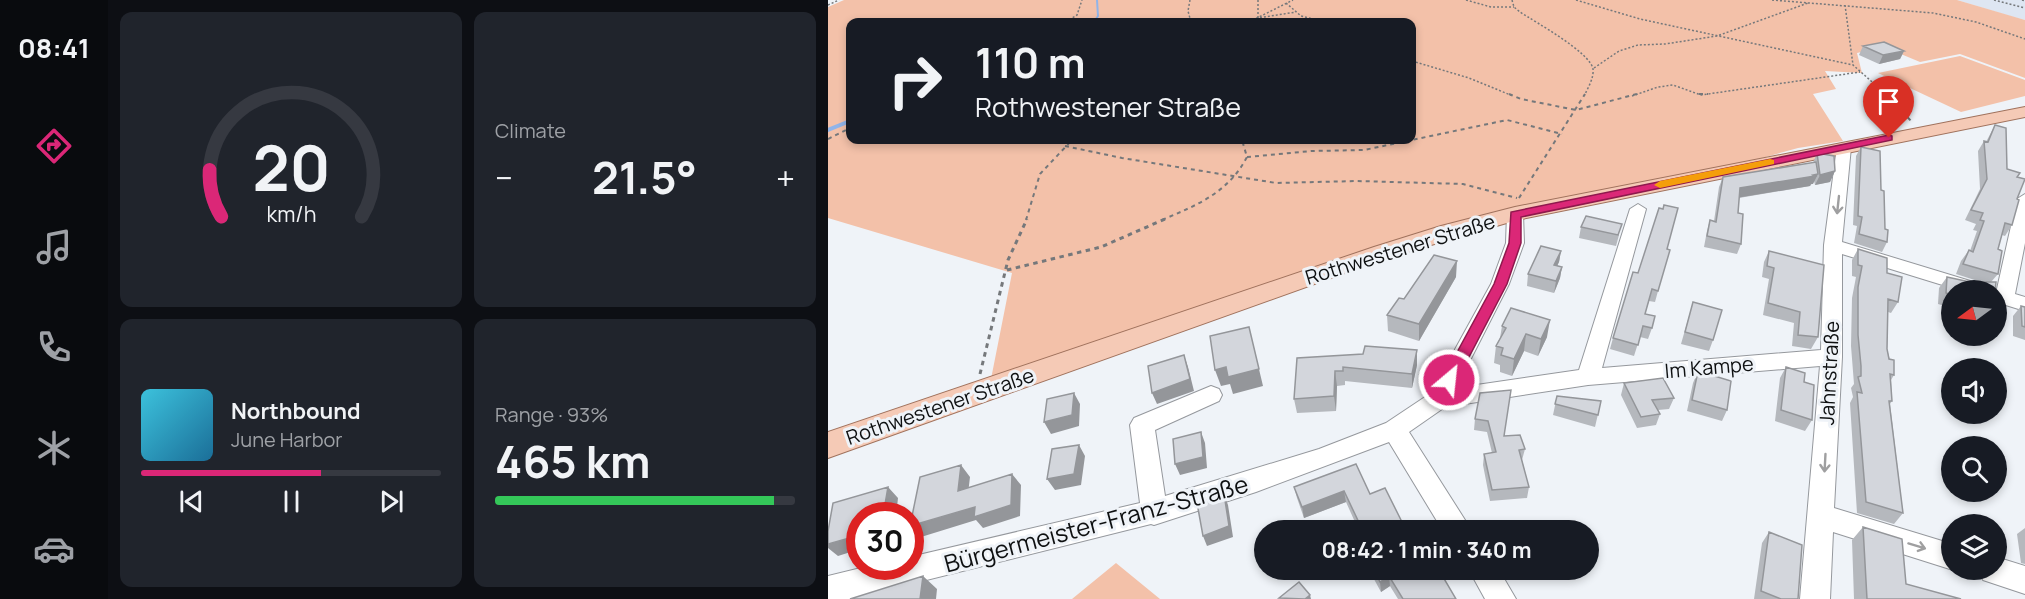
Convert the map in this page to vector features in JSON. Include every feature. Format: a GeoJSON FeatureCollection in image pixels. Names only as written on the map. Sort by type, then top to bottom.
{"type":"FeatureCollection","features":[{"type":"Feature","properties":{"kind":"main road","name":"Rothwestener Straße"},"geometry":{"type":"LineString","coordinates":[[828,445],[1517,206],[2025,112]]}},
{"type":"Feature","properties":{"kind":"street","name":"Jahnstraße"},"geometry":{"type":"LineString","coordinates":[[1815,599],[1831,357],[1833,245],[1844,147]]}},
{"type":"Feature","properties":{"kind":"street"},"geometry":{"type":"LineString","coordinates":[[2005,280],[2025,199]]}},
{"type":"Feature","properties":{"kind":"street"},"geometry":{"type":"LineString","coordinates":[[1439,399],[1500,284],[1515,243],[1517,206]]}},
{"type":"Feature","properties":{"kind":"street"},"geometry":{"type":"LineString","coordinates":[[1588,377],[1638,209]]}},
{"type":"Feature","properties":{"kind":"street"},"geometry":{"type":"LineString","coordinates":[[1833,245],[1947,280]]}},
{"type":"Feature","properties":{"kind":"street"},"geometry":{"type":"LineString","coordinates":[[2007,298],[2025,304]]}},
{"type":"Feature","properties":{"kind":"street","name":"Im Kampe"},"geometry":{"type":"LineString","coordinates":[[1439,399],[1588,377],[1831,357]]}},
{"type":"Feature","properties":{"kind":"street"},"geometry":{"type":"LineString","coordinates":[[1154,513],[1142,425],[1211,395]]}},
{"type":"Feature","properties":{"kind":"street","name":"Bürgermeister-Franz-Straße"},"geometry":{"type":"LineString","coordinates":[[828,590],[1154,513],[1267,478],[1394,430],[1439,399]]}},
{"type":"Feature","properties":{"kind":"street"},"geometry":{"type":"LineString","coordinates":[[1394,430],[1451,520]]}},
{"type":"Feature","properties":{"kind":"street"},"geometry":{"type":"LineString","coordinates":[[1821,516],[1941,554]]}},
{"type":"Feature","properties":{"kind":"street"},"geometry":{"type":"LineString","coordinates":[[2007,574],[2024,579]]}},
{"type":"Feature","properties":{"kind":"street"},"geometry":{"type":"LineString","coordinates":[[1489,580],[1501,599]]}},
{"type":"Feature","properties":{"kind":"path"},"geometry":{"type":"LineString","coordinates":[[828,5],[839,0]]}},
{"type":"Feature","properties":{"kind":"path"},"geometry":{"type":"LineString","coordinates":[[1072,18],[1077,15],[1082,0]]}},
{"type":"Feature","properties":{"kind":"path"},"geometry":{"type":"LineString","coordinates":[[1190,0],[1188,11],[1190,18]]}},
{"type":"Feature","properties":{"kind":"path"},"geometry":{"type":"LineString","coordinates":[[1258,0],[1258,18]]}},
{"type":"Feature","properties":{"kind":"path"},"geometry":{"type":"LineString","coordinates":[[1258,18],[1293,0]]}},
{"type":"Feature","properties":{"kind":"path"},"geometry":{"type":"LineString","coordinates":[[1466,0],[1491,7],[1514,7],[1576,51],[1594,68]]}},
{"type":"Feature","properties":{"kind":"path"},"geometry":{"type":"LineString","coordinates":[[1512,0],[1514,7]]}},
{"type":"Feature","properties":{"kind":"path"},"geometry":{"type":"LineString","coordinates":[[1576,0],[1640,19],[1853,64]]}},
{"type":"Feature","properties":{"kind":"path"},"geometry":{"type":"LineString","coordinates":[[1772,0],[1845,4],[1933,13],[1976,22],[2025,39]]}},
{"type":"Feature","properties":{"kind":"path"},"geometry":{"type":"LineString","coordinates":[[1994,0],[2025,8]]}},
{"type":"Feature","properties":{"kind":"path"},"geometry":{"type":"LineString","coordinates":[[1065,146],[1122,158],[1276,183],[1357,181],[1463,184],[1517,206],[1590,87],[1594,68],[1619,51],[1638,45],[1665,44],[1717,36],[1810,2]]}},
{"type":"Feature","properties":{"kind":"path"},"geometry":{"type":"LineString","coordinates":[[1286,3],[1296,12],[1313,18]]}},
{"type":"Feature","properties":{"kind":"path"},"geometry":{"type":"LineString","coordinates":[[1845,4],[1853,64],[1887,95],[1910,121],[1933,129]]}},
{"type":"Feature","properties":{"kind":"path"},"geometry":{"type":"LineString","coordinates":[[1258,18],[1296,12]]}},
{"type":"Feature","properties":{"kind":"path"},"geometry":{"type":"LineString","coordinates":[[1416,62],[1469,78],[1521,99],[1576,110],[1658,87],[1673,86],[1701,94],[1790,84],[1860,72]]}},
{"type":"Feature","properties":{"kind":"path"},"geometry":{"type":"LineString","coordinates":[[1416,139],[1507,120],[1562,134]]}},
{"type":"Feature","properties":{"kind":"path"},"geometry":{"type":"LineString","coordinates":[[828,139],[846,130]]}},
{"type":"Feature","properties":{"kind":"path"},"geometry":{"type":"LineString","coordinates":[[975,393],[1007,270],[1027,218],[1040,174],[1067,144]]}},
{"type":"Feature","properties":{"kind":"path"},"geometry":{"type":"LineString","coordinates":[[1007,270],[1080,254],[1101,247],[1201,203],[1237,176],[1247,157],[1243,144]]}},
{"type":"Feature","properties":{"kind":"path"},"geometry":{"type":"LineString","coordinates":[[1247,157],[1312,151],[1364,150],[1393,144]]}},
{"type":"Feature","properties":{"kind":"shaded area"},"geometry":{"type":"Polygon","coordinates":[[[844,0],[1957,0],[2025,20],[2025,78],[1960,54],[1920,62],[1884,47],[1857,53],[1862,73],[1825,71],[1836,89],[1813,94],[1843,141],[1798,148],[1705,174],[1475,225],[991,379],[1012,273],[828,218],[828,7],[844,0]]]}},
{"type":"Feature","properties":{"kind":"shaded area"},"geometry":{"type":"Polygon","coordinates":[[[1957,0],[2025,0],[2025,20],[2010,16],[1957,0]]]}},
{"type":"Feature","properties":{"kind":"shaded area"},"geometry":{"type":"Polygon","coordinates":[[[1960,56],[2025,80],[2025,96],[1961,112],[1878,73],[1960,56]]]}},
{"type":"Feature","properties":{"kind":"shaded area"},"geometry":{"type":"Polygon","coordinates":[[[1116,563],[1160,599],[1072,599],[1116,563]]]}},
{"type":"Feature","properties":{"kind":"building"},"geometry":{"type":"Polygon","coordinates":[[[1884,42],[1904,51],[1883,55],[1863,46],[1884,42]]]}},
{"type":"Feature","properties":{"kind":"building"},"geometry":{"type":"Polygon","coordinates":[[[1995,125],[2006,128],[2007,169],[2020,173],[2017,177],[2025,179],[2017,199],[2019,200],[2012,225],[2005,223],[1998,249],[2002,251],[1998,274],[1963,264],[1969,250],[1973,252],[1984,221],[1980,220],[1983,213],[1971,210],[1987,179],[1984,141],[1988,142],[1995,125]]]}},
{"type":"Feature","properties":{"kind":"building"},"geometry":{"type":"Polygon","coordinates":[[[1861,147],[1880,151],[1881,190],[1884,191],[1887,242],[1859,234],[1862,217],[1858,216],[1861,147]]]}},
{"type":"Feature","properties":{"kind":"building"},"geometry":{"type":"Polygon","coordinates":[[[1817,153],[1834,156],[1835,171],[1820,175],[1817,153]]]}},
{"type":"Feature","properties":{"kind":"building"},"geometry":{"type":"Polygon","coordinates":[[[1816,162],[1818,174],[1813,175],[1815,176],[1740,188],[1738,213],[1743,214],[1741,244],[1707,236],[1710,220],[1716,222],[1723,177],[1816,162]]]}},
{"type":"Feature","properties":{"kind":"building"},"geometry":{"type":"Polygon","coordinates":[[[1664,205],[1678,208],[1667,249],[1670,250],[1658,291],[1652,289],[1645,314],[1655,316],[1652,328],[1643,326],[1638,345],[1613,338],[1633,272],[1638,273],[1659,208],[1663,209],[1664,205]]]}},
{"type":"Feature","properties":{"kind":"building"},"geometry":{"type":"Polygon","coordinates":[[[1586,216],[1622,224],[1618,235],[1581,227],[1586,216]]]}},
{"type":"Feature","properties":{"kind":"building"},"geometry":{"type":"Polygon","coordinates":[[[1541,246],[1561,251],[1554,265],[1562,267],[1556,281],[1528,274],[1541,246]]]}},
{"type":"Feature","properties":{"kind":"building"},"geometry":{"type":"Polygon","coordinates":[[[1858,249],[1887,258],[1887,273],[1902,277],[1898,302],[1888,299],[1887,349],[1889,359],[1894,360],[1894,375],[1890,374],[1892,401],[1889,401],[1903,513],[1866,502],[1857,392],[1862,393],[1858,377],[1861,376],[1861,366],[1858,335],[1858,287],[1862,266],[1858,265],[1858,249]]]}},
{"type":"Feature","properties":{"kind":"building"},"geometry":{"type":"Polygon","coordinates":[[[1769,251],[1824,265],[1818,337],[1798,335],[1800,312],[1768,303],[1774,268],[1767,266],[1769,251]]]}},
{"type":"Feature","properties":{"kind":"building"},"geometry":{"type":"Polygon","coordinates":[[[1434,255],[1457,261],[1419,324],[1387,315],[1399,298],[1404,299],[1434,255]]]}},
{"type":"Feature","properties":{"kind":"building"},"geometry":{"type":"Polygon","coordinates":[[[1693,302],[1722,310],[1713,340],[1685,332],[1693,302]]]}},
{"type":"Feature","properties":{"kind":"building"},"geometry":{"type":"Polygon","coordinates":[[[2021,306],[2025,307],[2025,327],[2022,326],[2021,306]]]}},
{"type":"Feature","properties":{"kind":"building"},"geometry":{"type":"Polygon","coordinates":[[[1511,308],[1550,320],[1541,339],[1526,334],[1514,359],[1501,355],[1503,348],[1496,346],[1506,328],[1502,326],[1511,308]]]}},
{"type":"Feature","properties":{"kind":"building"},"geometry":{"type":"Polygon","coordinates":[[[1249,327],[1259,369],[1228,377],[1226,367],[1215,370],[1210,336],[1249,327]]]}},
{"type":"Feature","properties":{"kind":"building"},"geometry":{"type":"Polygon","coordinates":[[[1365,346],[1417,350],[1412,374],[1343,367],[1343,371],[1335,371],[1334,396],[1294,399],[1297,358],[1363,354],[1365,346]]]}},
{"type":"Feature","properties":{"kind":"building"},"geometry":{"type":"Polygon","coordinates":[[[1184,355],[1190,379],[1152,393],[1148,366],[1184,355]]]}},
{"type":"Feature","properties":{"kind":"building"},"geometry":{"type":"Polygon","coordinates":[[[1786,367],[1805,373],[1804,382],[1814,385],[1812,420],[1781,410],[1786,367]]]}},
{"type":"Feature","properties":{"kind":"building"},"geometry":{"type":"Polygon","coordinates":[[[1698,371],[1731,381],[1727,410],[1692,400],[1698,371]]]}},
{"type":"Feature","properties":{"kind":"building"},"geometry":{"type":"Polygon","coordinates":[[[1663,378],[1674,398],[1652,400],[1660,414],[1641,417],[1624,383],[1663,378]]]}},
{"type":"Feature","properties":{"kind":"building"},"geometry":{"type":"Polygon","coordinates":[[[1511,390],[1504,436],[1520,435],[1525,449],[1519,450],[1529,487],[1492,490],[1484,454],[1496,452],[1488,421],[1475,419],[1480,393],[1511,390]]]}},
{"type":"Feature","properties":{"kind":"building"},"geometry":{"type":"Polygon","coordinates":[[[1074,393],[1072,415],[1044,422],[1047,399],[1074,393]]]}},
{"type":"Feature","properties":{"kind":"building"},"geometry":{"type":"Polygon","coordinates":[[[1557,396],[1601,401],[1598,415],[1555,404],[1557,396]]]}},
{"type":"Feature","properties":{"kind":"building"},"geometry":{"type":"Polygon","coordinates":[[[1201,432],[1203,457],[1175,464],[1173,439],[1201,432]]]}},
{"type":"Feature","properties":{"kind":"building"},"geometry":{"type":"Polygon","coordinates":[[[1079,445],[1074,474],[1047,479],[1052,449],[1079,445]]]}},
{"type":"Feature","properties":{"kind":"building"},"geometry":{"type":"Polygon","coordinates":[[[1356,464],[1370,494],[1385,488],[1401,520],[1358,520],[1344,491],[1302,507],[1294,487],[1356,464]]]}},
{"type":"Feature","properties":{"kind":"building"},"geometry":{"type":"Polygon","coordinates":[[[961,465],[958,491],[1012,474],[1011,505],[974,517],[975,507],[924,522],[924,502],[915,502],[920,477],[961,465]]]}},
{"type":"Feature","properties":{"kind":"building"},"geometry":{"type":"Polygon","coordinates":[[[888,487],[885,502],[846,502],[846,539],[828,544],[833,503],[888,487]]]}},
{"type":"Feature","properties":{"kind":"building"},"geometry":{"type":"Polygon","coordinates":[[[1224,494],[1229,526],[1203,536],[1197,503],[1224,494]]]}},
{"type":"Feature","properties":{"kind":"building"},"geometry":{"type":"Polygon","coordinates":[[[1863,527],[1902,539],[1906,584],[1961,599],[1867,599],[1863,527]]]}},
{"type":"Feature","properties":{"kind":"building"},"geometry":{"type":"Polygon","coordinates":[[[1769,532],[1802,545],[1798,599],[1781,599],[1761,591],[1769,532]]]}},
{"type":"Feature","properties":{"kind":"building"},"geometry":{"type":"Polygon","coordinates":[[[910,580],[922,580],[920,599],[850,599],[910,580]]]}},
{"type":"Feature","properties":{"kind":"building"},"geometry":{"type":"Polygon","coordinates":[[[1391,580],[1445,580],[1456,599],[1403,599],[1391,580]]]}},
{"type":"Feature","properties":{"kind":"building"},"geometry":{"type":"Polygon","coordinates":[[[1299,582],[1310,595],[1305,599],[1279,598],[1299,582]]]}},
{"type":"Feature","properties":{"kind":"waterway"},"geometry":{"type":"LineString","coordinates":[[1097,0],[1097,18]]}},
{"type":"Feature","properties":{"kind":"waterway"},"geometry":{"type":"LineString","coordinates":[[828,130],[846,123]]}},
{"type":"Feature","properties":{"kind":"slow traffic"},"geometry":{"type":"LineString","coordinates":[[1660,185],[1770,162]]}},
{"type":"Feature","properties":{"kind":"route"},"geometry":{"type":"LineString","coordinates":[[1449,380],[1500,284],[1515,243],[1515,214],[1889,138]]}}]}
